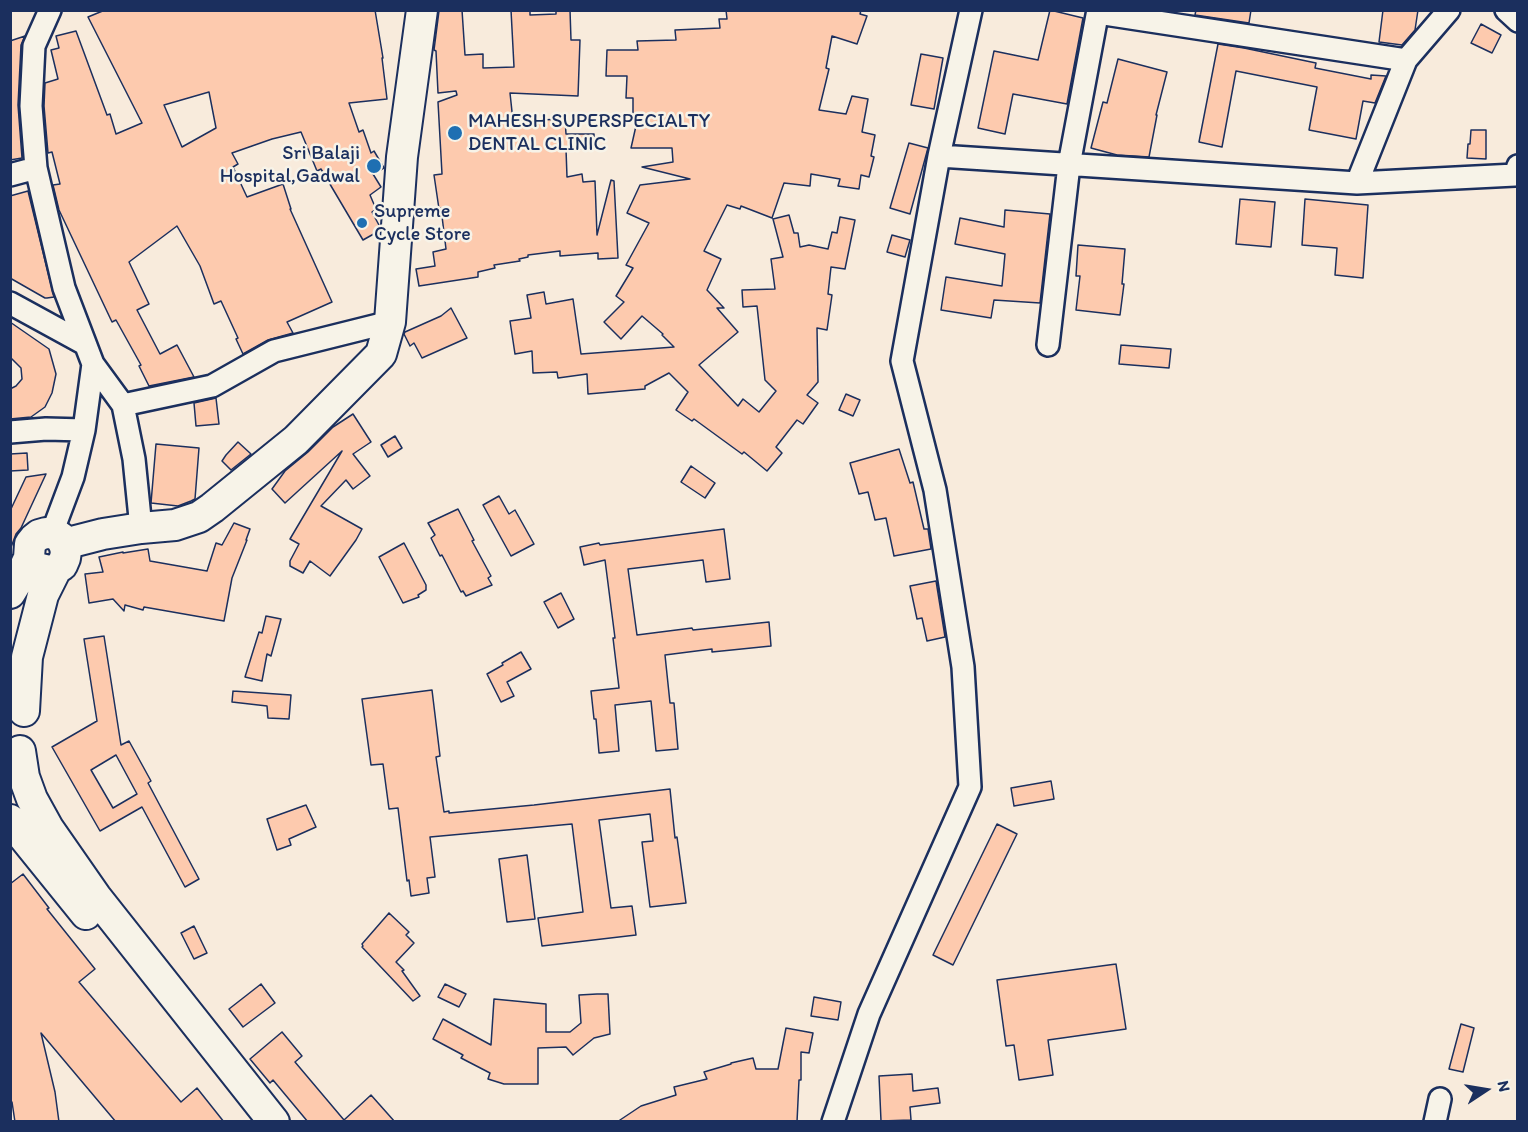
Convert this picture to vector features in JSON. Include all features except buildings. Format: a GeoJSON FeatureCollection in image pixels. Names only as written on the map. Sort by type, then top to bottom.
{"type":"FeatureCollection","features":[{"type":"Feature","properties":{"kind":"main road"},"geometry":{"type":"LineString","coordinates":[[10,593],[51,551],[103,534],[175,525],[199,517],[296,440],[381,354],[390,322],[402,157],[422,10]]}},
{"type":"Feature","properties":{"kind":"main road"},"geometry":{"type":"LineString","coordinates":[[51,551],[43,595],[17,700],[26,732],[15,756],[32,799],[48,828],[103,906],[274,1122]]}},
{"type":"Feature","properties":{"kind":"main road"},"geometry":{"type":"LineString","coordinates":[[10,820],[250,1122]]}},
{"type":"Feature","properties":{"kind":"street"},"geometry":{"type":"LineString","coordinates":[[51,10],[34,46],[31,106],[36,168],[64,288],[89,354],[123,405],[134,459],[141,528]]}},
{"type":"Feature","properties":{"kind":"street"},"geometry":{"type":"LineString","coordinates":[[833,1122],[869,1014],[970,787],[963,667],[935,490],[902,361],[939,156],[971,10]]}},
{"type":"Feature","properties":{"kind":"street"},"geometry":{"type":"LineString","coordinates":[[1357,183],[1406,60],[1449,10]]}},
{"type":"Feature","properties":{"kind":"street"},"geometry":{"type":"LineString","coordinates":[[1506,10],[1518,21]]}},
{"type":"Feature","properties":{"kind":"street"},"geometry":{"type":"LineString","coordinates":[[1048,345],[1069,165],[1098,12],[1406,60]]}},
{"type":"Feature","properties":{"kind":"street"},"geometry":{"type":"LineString","coordinates":[[939,156],[1357,183],[1515,175],[1518,166]]}},
{"type":"Feature","properties":{"kind":"street"},"geometry":{"type":"LineString","coordinates":[[10,175],[36,168]]}},
{"type":"Feature","properties":{"kind":"street"},"geometry":{"type":"LineString","coordinates":[[10,303],[89,354]]}},
{"type":"Feature","properties":{"kind":"street"},"geometry":{"type":"LineString","coordinates":[[123,405],[212,386],[274,351],[390,322]]}},
{"type":"Feature","properties":{"kind":"street"},"geometry":{"type":"LineString","coordinates":[[51,551],[84,430],[89,354]]}},
{"type":"Feature","properties":{"kind":"street"},"geometry":{"type":"LineString","coordinates":[[10,432],[46,429],[84,430]]}},
{"type":"Feature","properties":{"kind":"street"},"geometry":{"type":"LineString","coordinates":[[1435,1122],[1440,1099]]}},
{"type":"Feature","properties":{"kind":"place","name":"MAHESH SUPERSPECIALTY DENTAL CLINIC"},"geometry":{"type":"Point","coordinates":[455,133]}},
{"type":"Feature","properties":{"kind":"place","name":"Sri Balaji Hospital,Gadwal"},"geometry":{"type":"Point","coordinates":[374,166]}},
{"type":"Feature","properties":{"kind":"place","name":"Supreme Cycle Store"},"geometry":{"type":"Point","coordinates":[362,223]}}]}
